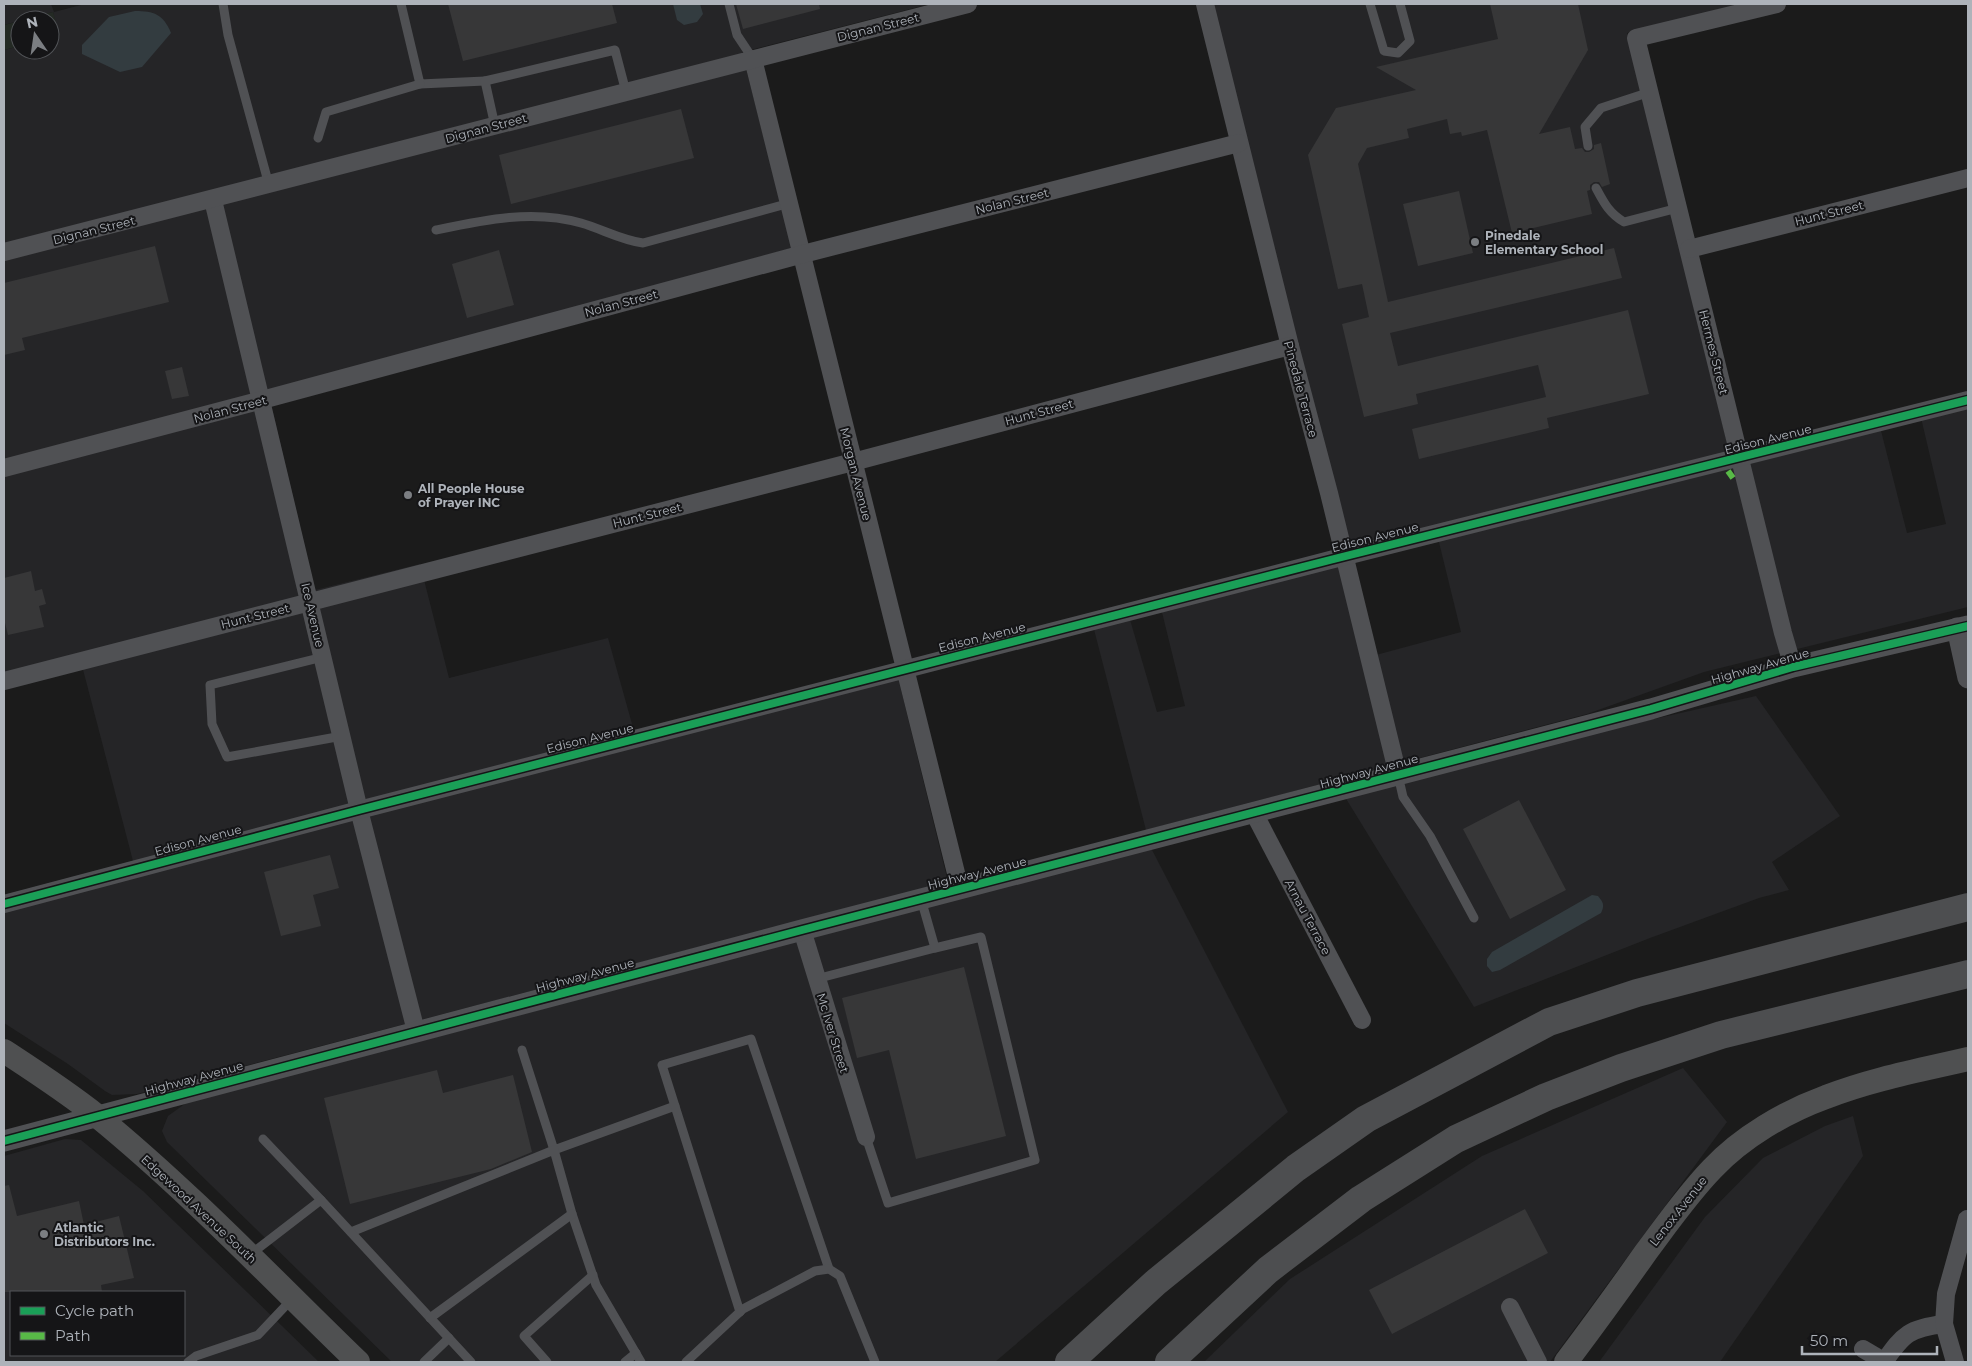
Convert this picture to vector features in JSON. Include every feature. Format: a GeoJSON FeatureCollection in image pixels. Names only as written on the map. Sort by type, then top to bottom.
{"type":"FeatureCollection","features":[{"type":"Feature","properties":{"kind":"highway"},"geometry":{"type":"LineString","coordinates":[[1069,1362],[1155,1283],[1296,1168],[1366,1119],[1549,1022],[1637,993],[1968,907]]}},
{"type":"Feature","properties":{"kind":"highway"},"geometry":{"type":"LineString","coordinates":[[1169,1362],[1268,1270],[1361,1199],[1456,1139],[1546,1097],[1621,1068],[1721,1035],[1968,974]]}},
{"type":"Feature","properties":{"kind":"main road","name":"Edgewood Avenue South"},"geometry":{"type":"LineString","coordinates":[[4,1051],[52,1082],[96,1116],[182,1190],[358,1362]]}},
{"type":"Feature","properties":{"kind":"main road","name":"Lenox Avenue"},"geometry":{"type":"LineString","coordinates":[[1567,1362],[1684,1200],[1712,1168],[1761,1129],[1825,1097],[1855,1087],[1968,1059]]}},
{"type":"Feature","properties":{"kind":"street","name":"Dignan Street"},"geometry":{"type":"LineString","coordinates":[[4,252],[214,200],[968,4]]}},
{"type":"Feature","properties":{"kind":"street","name":"Pinedale Terrace"},"geometry":{"type":"LineString","coordinates":[[1204,4],[1329,493],[1398,775]]}},
{"type":"Feature","properties":{"kind":"street","name":"Hermes Street"},"geometry":{"type":"LineString","coordinates":[[1777,4],[1636,38],[1783,632],[1794,667]]}},
{"type":"Feature","properties":{"kind":"street","name":"Morgan Avenue"},"geometry":{"type":"LineString","coordinates":[[753,59],[960,888]]}},
{"type":"Feature","properties":{"kind":"street","name":"Nolan Street"},"geometry":{"type":"LineString","coordinates":[[4,468],[803,254],[1239,143]]}},
{"type":"Feature","properties":{"kind":"street","name":"Hunt Street"},"geometry":{"type":"LineString","coordinates":[[1689,249],[1968,178]]}},
{"type":"Feature","properties":{"kind":"street","name":"Ice Avenue"},"geometry":{"type":"LineString","coordinates":[[214,200],[359,810],[416,1031]]}},
{"type":"Feature","properties":{"kind":"street","name":"Hunt Street"},"geometry":{"type":"LineString","coordinates":[[4,681],[853,462],[1290,346]]}},
{"type":"Feature","properties":{"kind":"street","name":"Edison Avenue"},"geometry":{"type":"LineString","coordinates":[[4,904],[906,668],[1343,556],[1968,400]]}},
{"type":"Feature","properties":{"kind":"street","name":"Highway Avenue"},"geometry":{"type":"LineString","coordinates":[[4,1141],[960,888],[1254,814],[1652,709],[1794,667],[1962,627]]}},
{"type":"Feature","properties":{"kind":"street"},"geometry":{"type":"LineString","coordinates":[[1962,627],[1968,678]]}},
{"type":"Feature","properties":{"kind":"street","name":"Arnau Terrace"},"geometry":{"type":"LineString","coordinates":[[1254,814],[1362,1020]]}},
{"type":"Feature","properties":{"kind":"street","name":"Mc Iver Street"},"geometry":{"type":"LineString","coordinates":[[802,930],[866,1137]]}},
{"type":"Feature","properties":{"kind":"street"},"geometry":{"type":"LineString","coordinates":[[1955,1362],[1944,1324],[1946,1294],[1967,1219]]}},
{"type":"Feature","properties":{"kind":"street"},"geometry":{"type":"LineString","coordinates":[[1510,1307],[1538,1362]]}},
{"type":"Feature","properties":{"kind":"street"},"geometry":{"type":"LineString","coordinates":[[1863,1349],[1884,1362],[1894,1346],[1905,1335],[1922,1327],[1944,1324]]}},
{"type":"Feature","properties":{"kind":"lane"},"geometry":{"type":"LineString","coordinates":[[223,4],[228,35],[269,185]]}},
{"type":"Feature","properties":{"kind":"lane"},"geometry":{"type":"LineString","coordinates":[[401,4],[420,84]]}},
{"type":"Feature","properties":{"kind":"lane"},"geometry":{"type":"LineString","coordinates":[[729,4],[737,35],[753,59]]}},
{"type":"Feature","properties":{"kind":"lane"},"geometry":{"type":"LineString","coordinates":[[1370,4],[1384,51],[1398,53],[1410,41],[1400,4]]}},
{"type":"Feature","properties":{"kind":"lane"},"geometry":{"type":"LineString","coordinates":[[318,138],[326,112],[420,84],[486,81],[615,50],[626,92]]}},
{"type":"Feature","properties":{"kind":"lane"},"geometry":{"type":"LineString","coordinates":[[486,81],[495,126]]}},
{"type":"Feature","properties":{"kind":"lane"},"geometry":{"type":"LineString","coordinates":[[1588,146],[1585,127],[1601,108],[1650,92]]}},
{"type":"Feature","properties":{"kind":"lane"},"geometry":{"type":"LineString","coordinates":[[1596,188],[1605,206],[1613,215],[1624,222],[1678,208]]}},
{"type":"Feature","properties":{"kind":"lane"},"geometry":{"type":"LineString","coordinates":[[436,230],[492,218],[551,217],[580,222],[625,240],[643,243],[790,203]]}},
{"type":"Feature","properties":{"kind":"lane"},"geometry":{"type":"LineString","coordinates":[[323,657],[210,685],[212,724],[227,757],[342,736]]}},
{"type":"Feature","properties":{"kind":"lane"},"geometry":{"type":"LineString","coordinates":[[1398,775],[1403,798],[1430,836],[1474,918]]}},
{"type":"Feature","properties":{"kind":"lane"},"geometry":{"type":"LineString","coordinates":[[921,899],[935,948]]}},
{"type":"Feature","properties":{"kind":"lane"},"geometry":{"type":"LineString","coordinates":[[816,979],[981,937],[1034,1160],[888,1203],[866,1137]]}},
{"type":"Feature","properties":{"kind":"lane"},"geometry":{"type":"LineString","coordinates":[[740,1312],[662,1065],[751,1039],[830,1269],[840,1276],[875,1362]]}},
{"type":"Feature","properties":{"kind":"lane"},"geometry":{"type":"LineString","coordinates":[[522,1050],[572,1214],[596,1285],[641,1362]]}},
{"type":"Feature","properties":{"kind":"lane"},"geometry":{"type":"LineString","coordinates":[[352,1232],[554,1150],[675,1106]]}},
{"type":"Feature","properties":{"kind":"lane"},"geometry":{"type":"LineString","coordinates":[[263,1139],[352,1232],[470,1362]]}},
{"type":"Feature","properties":{"kind":"lane"},"geometry":{"type":"LineString","coordinates":[[249,1256],[321,1200]]}},
{"type":"Feature","properties":{"kind":"lane"},"geometry":{"type":"LineString","coordinates":[[430,1318],[572,1214]]}},
{"type":"Feature","properties":{"kind":"lane"},"geometry":{"type":"LineString","coordinates":[[686,1362],[740,1312],[815,1271],[830,1269]]}},
{"type":"Feature","properties":{"kind":"lane"},"geometry":{"type":"LineString","coordinates":[[547,1362],[524,1336],[593,1275]]}},
{"type":"Feature","properties":{"kind":"lane"},"geometry":{"type":"LineString","coordinates":[[188,1362],[196,1356],[258,1334],[293,1299]]}},
{"type":"Feature","properties":{"kind":"lane"},"geometry":{"type":"LineString","coordinates":[[424,1362],[448,1338]]}},
{"type":"Feature","properties":{"kind":"lane"},"geometry":{"type":"LineString","coordinates":[[625,1362],[636,1353]]}},
{"type":"Feature","properties":{"kind":"shaded area"},"geometry":{"type":"Polygon","coordinates":[[[4,4],[51,4],[53,10],[10,10],[10,23],[4,25],[4,4]]]}},
{"type":"Feature","properties":{"kind":"shaded area"},"geometry":{"type":"Polygon","coordinates":[[[85,4],[930,4],[742,52],[792,248],[268,391],[315,590],[420,564],[449,678],[608,638],[634,731],[895,665],[948,882],[137,1094],[112,1095],[4,1023],[4,895],[133,861],[80,658],[4,676],[4,50],[10,48],[10,60],[60,60],[60,10],[85,4]]]}},
{"type":"Feature","properties":{"kind":"shaded area"},"geometry":{"type":"Polygon","coordinates":[[[673,4],[700,4],[703,14],[697,22],[684,25],[677,20],[673,4]]]}},
{"type":"Feature","properties":{"kind":"shaded area"},"geometry":{"type":"Polygon","coordinates":[[[1212,4],[1747,4],[1627,33],[1729,451],[1877,415],[1907,533],[1946,524],[1918,405],[1968,392],[1968,607],[1704,672],[1587,714],[1146,830],[1090,614],[1126,606],[1157,712],[1185,706],[1158,596],[1349,547],[1212,4]],[[1435,526],[1349,547],[1376,655],[1461,632],[1435,526]]]}},
{"type":"Feature","properties":{"kind":"shaded area"},"geometry":{"type":"Polygon","coordinates":[[[135,11],[157,15],[165,22],[171,33],[142,67],[120,72],[82,54],[82,45],[109,17],[135,11]]]}},
{"type":"Feature","properties":{"kind":"shaded area"},"geometry":{"type":"Polygon","coordinates":[[[10,24],[10,48],[4,50],[4,25],[10,24]]]}},
{"type":"Feature","properties":{"kind":"shaded area"},"geometry":{"type":"Polygon","coordinates":[[[1756,696],[1840,816],[1772,862],[1789,890],[1759,898],[1650,938],[1474,1007],[1345,797],[1623,726],[1756,696]]]}},
{"type":"Feature","properties":{"kind":"shaded area"},"geometry":{"type":"Polygon","coordinates":[[[1151,848],[1288,1112],[995,1362],[392,1362],[167,1142],[162,1131],[168,1116],[186,1103],[1151,848]]]}},
{"type":"Feature","properties":{"kind":"shaded area"},"geometry":{"type":"Polygon","coordinates":[[[1592,895],[1598,896],[1602,902],[1603,908],[1601,913],[1500,970],[1492,972],[1487,966],[1487,959],[1492,952],[1592,895]]]}},
{"type":"Feature","properties":{"kind":"shaded area"},"geometry":{"type":"Polygon","coordinates":[[[1683,1068],[1727,1122],[1550,1362],[1204,1362],[1290,1279],[1482,1156],[1683,1068]]]}},
{"type":"Feature","properties":{"kind":"shaded area"},"geometry":{"type":"Polygon","coordinates":[[[1853,1116],[1863,1156],[1720,1362],[1599,1362],[1705,1217],[1763,1158],[1825,1126],[1853,1116]]]}},
{"type":"Feature","properties":{"kind":"shaded area"},"geometry":{"type":"Polygon","coordinates":[[[65,1139],[81,1140],[143,1191],[319,1362],[4,1362],[4,1156],[65,1139]]]}},
{"type":"Feature","properties":{"kind":"building"},"geometry":{"type":"Polygon","coordinates":[[[448,4],[612,4],[617,23],[463,61],[448,4]]]}},
{"type":"Feature","properties":{"kind":"building"},"geometry":{"type":"Polygon","coordinates":[[[736,4],[819,4],[820,9],[743,29],[736,4]]]}},
{"type":"Feature","properties":{"kind":"building"},"geometry":{"type":"Polygon","coordinates":[[[1490,4],[1578,4],[1588,50],[1539,134],[1570,127],[1575,149],[1582,148],[1585,152],[1589,152],[1594,149],[1594,145],[1601,143],[1610,184],[1602,187],[1599,182],[1594,182],[1590,185],[1590,190],[1587,191],[1592,214],[1512,233],[1487,130],[1462,136],[1461,132],[1450,134],[1447,119],[1407,129],[1409,138],[1367,148],[1358,164],[1388,302],[1614,248],[1622,278],[1390,333],[1398,366],[1628,310],[1649,394],[1547,418],[1549,428],[1419,459],[1412,429],[1546,397],[1538,365],[1416,394],[1418,404],[1364,417],[1342,324],[1369,317],[1362,284],[1338,289],[1308,155],[1336,108],[1416,90],[1376,67],[1498,39],[1490,4]]]}},
{"type":"Feature","properties":{"kind":"building"},"geometry":{"type":"Polygon","coordinates":[[[681,109],[694,158],[511,204],[499,155],[681,109]]]}},
{"type":"Feature","properties":{"kind":"building"},"geometry":{"type":"Polygon","coordinates":[[[1459,191],[1473,253],[1418,266],[1403,204],[1459,191]]]}},
{"type":"Feature","properties":{"kind":"building"},"geometry":{"type":"Polygon","coordinates":[[[155,246],[169,302],[22,338],[25,350],[4,355],[4,283],[155,246]]]}},
{"type":"Feature","properties":{"kind":"building"},"geometry":{"type":"Polygon","coordinates":[[[499,250],[514,305],[467,318],[452,264],[499,250]]]}},
{"type":"Feature","properties":{"kind":"building"},"geometry":{"type":"Polygon","coordinates":[[[182,367],[189,396],[172,399],[165,371],[182,367]]]}},
{"type":"Feature","properties":{"kind":"building"},"geometry":{"type":"Polygon","coordinates":[[[31,571],[35,591],[42,589],[46,604],[39,606],[44,627],[8,635],[4,619],[4,578],[31,571]]]}},
{"type":"Feature","properties":{"kind":"building"},"geometry":{"type":"Polygon","coordinates":[[[1519,800],[1566,890],[1510,919],[1463,829],[1519,800]]]}},
{"type":"Feature","properties":{"kind":"building"},"geometry":{"type":"Polygon","coordinates":[[[330,855],[339,888],[313,895],[321,926],[281,936],[264,872],[330,855]]]}},
{"type":"Feature","properties":{"kind":"building"},"geometry":{"type":"Polygon","coordinates":[[[964,967],[1006,1136],[916,1159],[889,1050],[857,1058],[842,998],[964,967]]]}},
{"type":"Feature","properties":{"kind":"building"},"geometry":{"type":"Polygon","coordinates":[[[437,1070],[443,1093],[513,1075],[532,1152],[491,1169],[350,1204],[324,1098],[437,1070]]]}},
{"type":"Feature","properties":{"kind":"building"},"geometry":{"type":"Polygon","coordinates":[[[9,1185],[17,1216],[79,1201],[84,1225],[119,1216],[134,1278],[101,1285],[102,1291],[4,1292],[4,1186],[9,1185]]]}},
{"type":"Feature","properties":{"kind":"building"},"geometry":{"type":"Polygon","coordinates":[[[1525,1209],[1548,1253],[1392,1334],[1369,1290],[1525,1209]]]}},
{"type":"Feature","properties":{"kind":"marked path"},"geometry":{"type":"LineString","coordinates":[[1728,471],[1733,478]]}},
{"type":"Feature","properties":{"kind":"cycle path"},"geometry":{"type":"LineString","coordinates":[[4,904],[359,810],[1330,560],[1968,400]]}},
{"type":"Feature","properties":{"kind":"cycle path"},"geometry":{"type":"LineString","coordinates":[[4,1141],[802,930],[1651,709],[1793,667],[1968,626]]}},
{"type":"Feature","properties":{"kind":"place","name":"Pinedale Elementary School"},"geometry":{"type":"Point","coordinates":[1475,242]}},
{"type":"Feature","properties":{"kind":"place","name":"All People House of Prayer INC"},"geometry":{"type":"Point","coordinates":[408,495]}},
{"type":"Feature","properties":{"kind":"place","name":"Atlantic Distributors Inc."},"geometry":{"type":"Point","coordinates":[44,1234]}}]}
